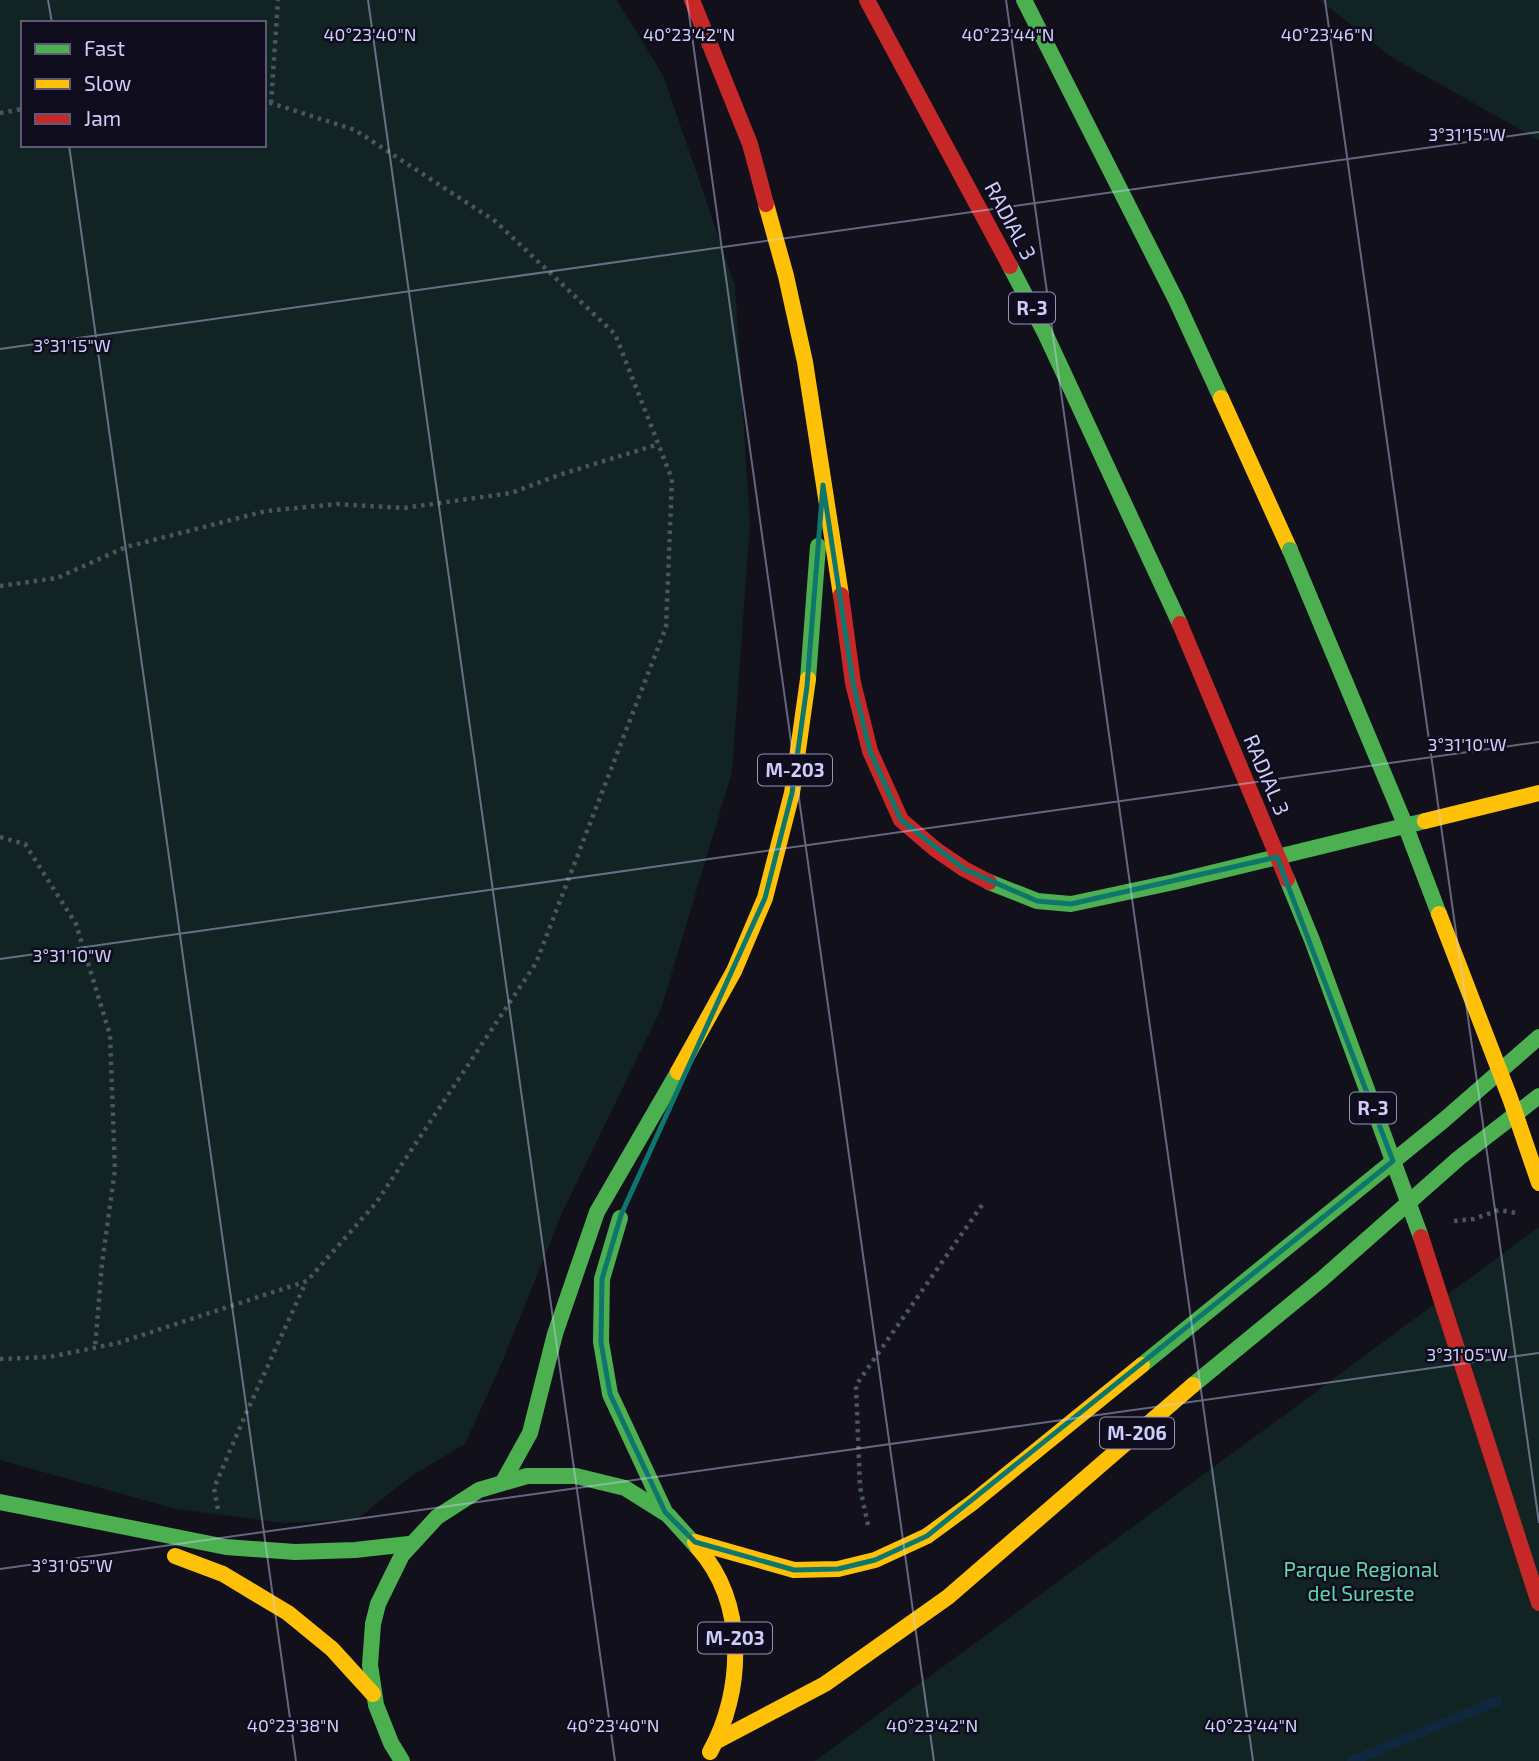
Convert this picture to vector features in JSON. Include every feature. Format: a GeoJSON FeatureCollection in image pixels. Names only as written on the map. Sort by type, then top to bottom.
{"type":"FeatureCollection","features":[{"type":"Feature","properties":{"kind":"main road","name":"M-203"},"geometry":{"type":"LineString","coordinates":[[503,1480],[530,1433],[555,1334],[597,1212],[734,971],[765,898],[792,793],[807,686],[823,485],[805,362],[779,250],[750,144],[692,0]]}},
{"type":"Feature","properties":{"kind":"main road","name":"RADIAL 3"},"geometry":{"type":"LineString","coordinates":[[867,0],[1045,333],[1180,624],[1312,940],[1420,1236],[1539,1603]]}},
{"type":"Feature","properties":{"kind":"main road"},"geometry":{"type":"LineString","coordinates":[[1024,0],[1176,300],[1290,550],[1409,834],[1510,1098],[1539,1183]]}},
{"type":"Feature","properties":{"kind":"main road"},"geometry":{"type":"LineString","coordinates":[[1105,125],[1176,300]]}},
{"type":"Feature","properties":{"kind":"main road"},"geometry":{"type":"LineString","coordinates":[[823,485],[853,683],[870,751],[901,820],[964,869],[997,886],[1037,901],[1070,904],[1174,882],[1539,793]]}},
{"type":"Feature","properties":{"kind":"main road","name":"M-206"},"geometry":{"type":"LineString","coordinates":[[695,1542],[793,1570],[838,1569],[876,1560],[927,1536],[972,1503],[1444,1120],[1539,1037]]}},
{"type":"Feature","properties":{"kind":"main road","name":"M-203"},"geometry":{"type":"LineString","coordinates":[[643,1165],[698,1038]]}},
{"type":"Feature","properties":{"kind":"main road","name":"M-206"},"geometry":{"type":"LineString","coordinates":[[716,1741],[825,1684],[948,1597],[1210,1370],[1322,1279],[1459,1158],[1539,1096]]}},
{"type":"Feature","properties":{"kind":"main road","name":"M-203"},"geometry":{"type":"LineString","coordinates":[[626,1203],[602,1279],[601,1342],[610,1394],[665,1512]]}},
{"type":"Feature","properties":{"kind":"main road","name":"M-203"},"geometry":{"type":"LineString","coordinates":[[402,1761],[387,1736],[379,1715],[370,1667],[370,1641],[375,1615],[394,1565],[424,1527],[442,1511],[471,1493],[503,1480],[551,1474],[576,1475],[599,1480],[645,1499],[665,1512],[695,1542],[715,1571],[728,1604],[735,1638],[735,1674],[729,1708],[716,1741],[704,1761]]}},
{"type":"Feature","properties":{"kind":"main road"},"geometry":{"type":"LineString","coordinates":[[0,1502],[226,1547],[295,1552],[355,1550],[409,1544]]}},
{"type":"Feature","properties":{"kind":"main road"},"geometry":{"type":"LineString","coordinates":[[54,1513],[223,1574],[288,1613],[332,1649],[373,1694]]}},
{"type":"Feature","properties":{"kind":"path"},"geometry":{"type":"LineString","coordinates":[[271,103],[278,0]]}},
{"type":"Feature","properties":{"kind":"path"},"geometry":{"type":"LineString","coordinates":[[226,1547],[214,1488],[307,1281],[376,1203],[536,963],[666,627],[672,479],[615,334],[495,221],[355,130],[266,103]]}},
{"type":"Feature","properties":{"kind":"path"},"geometry":{"type":"LineString","coordinates":[[0,113],[21,109]]}},
{"type":"Feature","properties":{"kind":"path"},"geometry":{"type":"LineString","coordinates":[[0,586],[57,579],[126,547],[266,511],[337,503],[404,508],[511,493],[659,444]]}},
{"type":"Feature","properties":{"kind":"path"},"geometry":{"type":"LineString","coordinates":[[0,837],[24,844],[76,924],[110,1035],[115,1170],[95,1348]]}},
{"type":"Feature","properties":{"kind":"path"},"geometry":{"type":"LineString","coordinates":[[1421,1192],[1444,1222],[1474,1219],[1499,1210],[1521,1213]]}},
{"type":"Feature","properties":{"kind":"path"},"geometry":{"type":"LineString","coordinates":[[876,1560],[860,1487],[856,1385],[982,1205]]}},
{"type":"Feature","properties":{"kind":"path"},"geometry":{"type":"LineString","coordinates":[[0,1359],[49,1357],[118,1343],[307,1281]]}},
{"type":"Feature","properties":{"kind":"highlighted area"},"geometry":{"type":"Polygon","coordinates":[[[823,485],[853,683],[870,751],[901,820],[964,869],[1037,901],[1071,904],[1277,857],[1393,1161],[927,1536],[875,1560],[838,1569],[794,1570],[695,1542],[665,1512],[610,1394],[601,1342],[602,1279],[621,1215],[765,898],[792,793],[807,686],[823,485]]]}},
{"type":"Feature","properties":{"kind":"green space"},"geometry":{"type":"Polygon","coordinates":[[[0,0],[617,0],[664,77],[735,286],[750,525],[732,772],[661,1009],[562,1213],[500,1367],[465,1444],[413,1475],[357,1519],[284,1523],[176,1509],[0,1460],[0,0]]]}},
{"type":"Feature","properties":{"kind":"green space"},"geometry":{"type":"Polygon","coordinates":[[[1320,0],[1539,0],[1539,140],[1388,55],[1320,0]]]}},
{"type":"Feature","properties":{"kind":"green space","name":"Parque Regional del Sureste"},"geometry":{"type":"Polygon","coordinates":[[[1539,1227],[1539,1761],[815,1761],[1539,1227]]]}},
{"type":"Feature","properties":{"kind":"waterway"},"geometry":{"type":"LineString","coordinates":[[1352,1761],[1497,1701]]}},
{"type":"Feature","properties":{"kind":"traffic: fast"},"geometry":{"type":"LineString","coordinates":[[1024,0],[1176,300],[1221,398]]}},
{"type":"Feature","properties":{"kind":"traffic: fast"},"geometry":{"type":"LineString","coordinates":[[1010,266],[1045,333],[1180,624]]}},
{"type":"Feature","properties":{"kind":"traffic: fast"},"geometry":{"type":"LineString","coordinates":[[808,679],[818,546]]}},
{"type":"Feature","properties":{"kind":"traffic: fast"},"geometry":{"type":"LineString","coordinates":[[1290,550],[1404,822],[1439,914]]}},
{"type":"Feature","properties":{"kind":"traffic: fast"},"geometry":{"type":"LineString","coordinates":[[989,882],[1037,901],[1071,904],[1425,821]]}},
{"type":"Feature","properties":{"kind":"traffic: fast"},"geometry":{"type":"LineString","coordinates":[[1287,879],[1421,1237]]}},
{"type":"Feature","properties":{"kind":"traffic: fast"},"geometry":{"type":"LineString","coordinates":[[1142,1365],[1444,1120],[1539,1037]]}},
{"type":"Feature","properties":{"kind":"traffic: fast"},"geometry":{"type":"LineString","coordinates":[[504,1480],[530,1433],[555,1334],[597,1212],[678,1072]]}},
{"type":"Feature","properties":{"kind":"traffic: fast"},"geometry":{"type":"LineString","coordinates":[[1193,1385],[1322,1279],[1459,1158],[1539,1096]]}},
{"type":"Feature","properties":{"kind":"traffic: fast"},"geometry":{"type":"LineString","coordinates":[[620,1218],[602,1279],[601,1342],[610,1394],[665,1512]]}},
{"type":"Feature","properties":{"kind":"traffic: fast"},"geometry":{"type":"LineString","coordinates":[[402,1761],[391,1743],[376,1705],[370,1665],[373,1624],[378,1604],[402,1555],[437,1517],[479,1490],[527,1476],[576,1476],[625,1488],[668,1515],[698,1548]]}},
{"type":"Feature","properties":{"kind":"traffic: fast"},"geometry":{"type":"LineString","coordinates":[[0,1502],[226,1547],[295,1552],[355,1550],[409,1544]]}},
{"type":"Feature","properties":{"kind":"traffic: slow"},"geometry":{"type":"LineString","coordinates":[[766,204],[786,276],[805,362],[841,595]]}},
{"type":"Feature","properties":{"kind":"traffic: slow"},"geometry":{"type":"LineString","coordinates":[[1221,398],[1290,550]]}},
{"type":"Feature","properties":{"kind":"traffic: slow"},"geometry":{"type":"LineString","coordinates":[[678,1072],[734,971],[765,898],[792,793],[808,679]]}},
{"type":"Feature","properties":{"kind":"traffic: slow"},"geometry":{"type":"LineString","coordinates":[[1425,821],[1539,793]]}},
{"type":"Feature","properties":{"kind":"traffic: slow"},"geometry":{"type":"LineString","coordinates":[[1439,914],[1510,1098],[1539,1183]]}},
{"type":"Feature","properties":{"kind":"traffic: slow"},"geometry":{"type":"LineString","coordinates":[[695,1542],[794,1570],[838,1569],[875,1560],[927,1536],[972,1503],[1142,1365]]}},
{"type":"Feature","properties":{"kind":"traffic: slow"},"geometry":{"type":"LineString","coordinates":[[717,1741],[825,1684],[948,1597],[1193,1385]]}},
{"type":"Feature","properties":{"kind":"traffic: slow"},"geometry":{"type":"LineString","coordinates":[[698,1548],[714,1570],[725,1594],[735,1648],[729,1702],[710,1752]]}},
{"type":"Feature","properties":{"kind":"traffic: slow"},"geometry":{"type":"LineString","coordinates":[[175,1556],[223,1574],[288,1613],[332,1649],[373,1694]]}},
{"type":"Feature","properties":{"kind":"traffic: jam"},"geometry":{"type":"LineString","coordinates":[[692,0],[750,144],[766,204]]}},
{"type":"Feature","properties":{"kind":"traffic: jam"},"geometry":{"type":"LineString","coordinates":[[867,0],[1010,266]]}},
{"type":"Feature","properties":{"kind":"traffic: jam"},"geometry":{"type":"LineString","coordinates":[[841,595],[853,683],[870,751],[901,820],[935,849],[989,882]]}},
{"type":"Feature","properties":{"kind":"traffic: jam"},"geometry":{"type":"LineString","coordinates":[[1180,624],[1287,879]]}},
{"type":"Feature","properties":{"kind":"traffic: jam"},"geometry":{"type":"LineString","coordinates":[[1421,1237],[1539,1603]]}}]}
